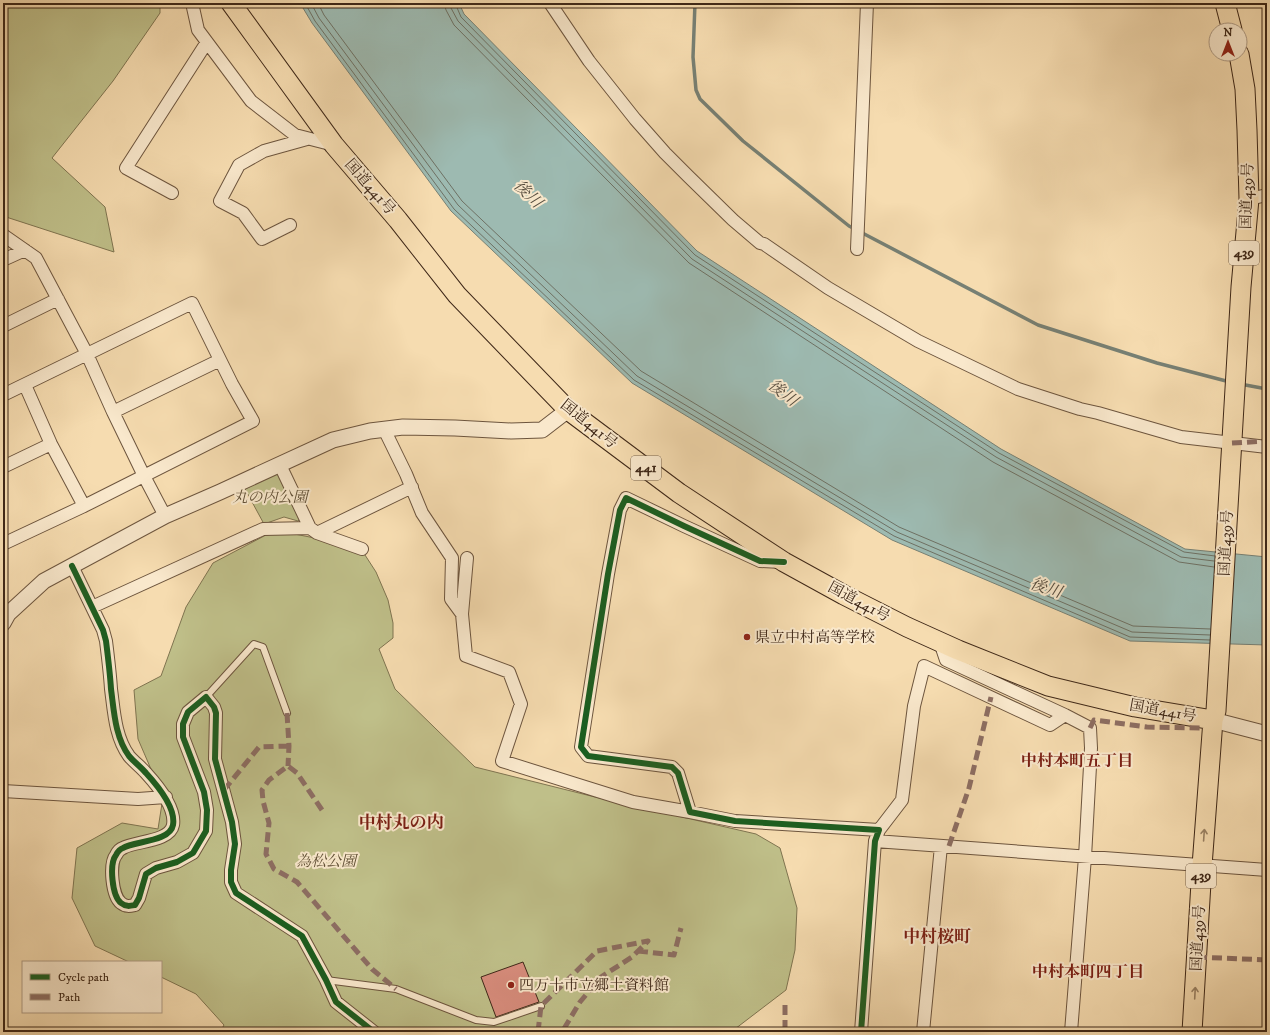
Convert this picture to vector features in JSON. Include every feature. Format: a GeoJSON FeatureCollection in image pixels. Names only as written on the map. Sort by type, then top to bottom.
{"type":"FeatureCollection","features":[{"type":"Feature","properties":{"kind":"highway","name":"国道441号"},"geometry":{"type":"LineString","coordinates":[[231,3],[334,145],[398,220],[456,295],[568,410],[679,493],[784,562],[858,602],[940,642],[1048,686],[1135,707],[1214,715]]}},
{"type":"Feature","properties":{"kind":"highway"},"geometry":{"type":"LineString","coordinates":[[1225,3],[1230,22]]}},
{"type":"Feature","properties":{"kind":"highway","name":"国道439号"},"geometry":{"type":"LineString","coordinates":[[1192,1032],[1241,287],[1258,197],[1248,130],[1245,89],[1240,62]]}},
{"type":"Feature","properties":{"kind":"street"},"geometry":{"type":"LineString","coordinates":[[192,3],[198,30],[251,100],[294,135],[334,145]]}},
{"type":"Feature","properties":{"kind":"street"},"geometry":{"type":"LineString","coordinates":[[550,3],[589,61],[635,119],[665,153],[733,220],[754,238],[828,288],[918,341],[1018,389],[1080,409],[1181,437],[1231,448],[1267,447]]}},
{"type":"Feature","properties":{"kind":"street"},"geometry":{"type":"LineString","coordinates":[[857,249],[867,3]]}},
{"type":"Feature","properties":{"kind":"street"},"geometry":{"type":"LineString","coordinates":[[172,193],[126,168],[207,42]]}},
{"type":"Feature","properties":{"kind":"street"},"geometry":{"type":"LineString","coordinates":[[290,225],[262,239],[243,213],[220,201],[239,165],[264,151],[308,139]]}},
{"type":"Feature","properties":{"kind":"street"},"geometry":{"type":"LineString","coordinates":[[3,234],[36,258],[87,354],[113,412],[165,516]]}},
{"type":"Feature","properties":{"kind":"street"},"geometry":{"type":"LineString","coordinates":[[3,260],[24,250]]}},
{"type":"Feature","properties":{"kind":"street"},"geometry":{"type":"LineString","coordinates":[[3,326],[58,299]]}},
{"type":"Feature","properties":{"kind":"street"},"geometry":{"type":"LineString","coordinates":[[3,395],[192,303],[232,384],[253,421],[84,506],[3,544]]}},
{"type":"Feature","properties":{"kind":"street"},"geometry":{"type":"LineString","coordinates":[[113,412],[220,360]]}},
{"type":"Feature","properties":{"kind":"street"},"geometry":{"type":"LineString","coordinates":[[25,385],[51,444],[84,506]]}},
{"type":"Feature","properties":{"kind":"street"},"geometry":{"type":"LineString","coordinates":[[3,623],[8,614],[44,581],[165,516],[333,440],[370,431],[403,427],[511,431],[542,430],[568,410]]}},
{"type":"Feature","properties":{"kind":"street"},"geometry":{"type":"LineString","coordinates":[[384,429],[412,487],[422,513],[452,558],[451,599],[462,614]]}},
{"type":"Feature","properties":{"kind":"street"},"geometry":{"type":"LineString","coordinates":[[3,467],[51,444]]}},
{"type":"Feature","properties":{"kind":"street"},"geometry":{"type":"LineString","coordinates":[[280,465],[314,530]]}},
{"type":"Feature","properties":{"kind":"street"},"geometry":{"type":"LineString","coordinates":[[314,530],[412,487]]}},
{"type":"Feature","properties":{"kind":"street"},"geometry":{"type":"LineString","coordinates":[[690,812],[678,773],[672,767],[588,756],[581,747],[608,574],[620,510],[626,498],[760,561],[784,562]]}},
{"type":"Feature","properties":{"kind":"street"},"geometry":{"type":"LineString","coordinates":[[92,607],[263,529],[314,530],[362,549]]}},
{"type":"Feature","properties":{"kind":"street"},"geometry":{"type":"LineString","coordinates":[[467,558],[462,614],[466,656],[509,672],[521,704],[502,761],[633,802],[735,821],[880,830]]}},
{"type":"Feature","properties":{"kind":"street"},"geometry":{"type":"LineString","coordinates":[[72,566],[103,630],[106,641],[115,720],[121,742],[129,756],[147,774],[166,797],[173,815],[173,826],[171,831],[161,837],[123,848],[115,856],[112,866],[113,883],[120,903],[128,907],[135,905],[139,898],[146,874],[156,868],[177,862],[193,853],[206,831],[207,810],[204,792],[183,737],[183,724],[188,712],[206,697],[214,707],[216,713],[215,759],[233,830],[235,844],[231,870],[231,882],[236,893],[302,936],[336,1002],[374,1032]]}},
{"type":"Feature","properties":{"kind":"street"},"geometry":{"type":"LineString","coordinates":[[940,642],[946,660],[1090,728],[1091,748],[1085,857],[1070,1032]]}},
{"type":"Feature","properties":{"kind":"street"},"geometry":{"type":"LineString","coordinates":[[861,1032],[875,841],[880,830],[902,800],[914,706],[924,666],[1050,725],[1065,715]]}},
{"type":"Feature","properties":{"kind":"street"},"geometry":{"type":"LineString","coordinates":[[1214,715],[1267,734]]}},
{"type":"Feature","properties":{"kind":"street"},"geometry":{"type":"LineString","coordinates":[[3,791],[138,799],[166,797]]}},
{"type":"Feature","properties":{"kind":"street"},"geometry":{"type":"LineString","coordinates":[[875,841],[1267,870]]}},
{"type":"Feature","properties":{"kind":"street"},"geometry":{"type":"LineString","coordinates":[[923,1032],[941,846]]}},
{"type":"Feature","properties":{"kind":"lane"},"geometry":{"type":"LineString","coordinates":[[206,697],[254,644],[263,647],[287,713]]}},
{"type":"Feature","properties":{"kind":"lane"},"geometry":{"type":"LineString","coordinates":[[326,980],[396,989],[482,1021],[494,1022],[541,1006]]}},
{"type":"Feature","properties":{"kind":"green space"},"geometry":{"type":"Polygon","coordinates":[[[3,3],[160,3],[160,13],[113,81],[52,158],[105,207],[114,252],[3,216],[3,3]]]}},
{"type":"Feature","properties":{"kind":"green space","name":"丸の内公園"},"geometry":{"type":"Polygon","coordinates":[[[278,472],[301,518],[298,521],[284,517],[264,524],[245,489],[278,472]]]}},
{"type":"Feature","properties":{"kind":"green space","name":"為松公園"},"geometry":{"type":"Polygon","coordinates":[[[284,532],[320,539],[356,549],[365,555],[376,572],[388,600],[393,623],[393,638],[379,649],[395,689],[475,767],[595,797],[756,834],[780,848],[797,908],[795,950],[786,990],[731,1032],[220,1032],[224,1025],[196,994],[162,977],[162,961],[127,961],[95,946],[72,898],[77,848],[122,823],[158,829],[163,797],[138,739],[134,690],[161,676],[186,607],[213,563],[266,535],[284,532]]]}},
{"type":"Feature","properties":{"kind":"water","name":"後川"},"geometry":{"type":"Polygon","coordinates":[[[300,3],[459,3],[464,14],[697,251],[1001,449],[1185,549],[1267,557],[1267,645],[1130,641],[892,540],[632,383],[451,211],[312,23],[300,3]]]}},
{"type":"Feature","properties":{"kind":"building"},"geometry":{"type":"Polygon","coordinates":[[[523,962],[539,1002],[496,1017],[481,977],[523,962]]]}},
{"type":"Feature","properties":{"kind":"waterway"},"geometry":{"type":"LineString","coordinates":[[695,3],[693,57],[696,90],[700,99],[743,141],[849,226],[1038,325],[1157,363],[1230,382]]}},
{"type":"Feature","properties":{"kind":"waterway"},"geometry":{"type":"LineString","coordinates":[[1240,384],[1267,389]]}},
{"type":"Feature","properties":{"kind":"marked path"},"geometry":{"type":"LineString","coordinates":[[1232,443],[1267,441]]}},
{"type":"Feature","properties":{"kind":"marked path"},"geometry":{"type":"LineString","coordinates":[[949,846],[969,788],[991,697]]}},
{"type":"Feature","properties":{"kind":"marked path"},"geometry":{"type":"LineString","coordinates":[[287,713],[289,746],[288,766]]}},
{"type":"Feature","properties":{"kind":"marked path"},"geometry":{"type":"LineString","coordinates":[[1090,728],[1094,720],[1147,727],[1202,728]]}},
{"type":"Feature","properties":{"kind":"marked path"},"geometry":{"type":"LineString","coordinates":[[224,790],[259,747],[289,746]]}},
{"type":"Feature","properties":{"kind":"marked path"},"geometry":{"type":"LineString","coordinates":[[322,810],[297,773],[288,766],[269,780],[262,790],[263,801],[269,823],[266,854],[274,869],[297,882],[372,969],[396,989]]}},
{"type":"Feature","properties":{"kind":"marked path"},"geometry":{"type":"LineString","coordinates":[[638,951],[674,955],[681,928]]}},
{"type":"Feature","properties":{"kind":"marked path"},"geometry":{"type":"LineString","coordinates":[[538,1032],[541,1006],[597,951],[648,941],[632,957],[601,977],[580,1002],[562,1032]]}},
{"type":"Feature","properties":{"kind":"marked path"},"geometry":{"type":"LineString","coordinates":[[1197,957],[1267,960]]}},
{"type":"Feature","properties":{"kind":"marked path"},"geometry":{"type":"LineString","coordinates":[[785,1005],[785,1032]]}},
{"type":"Feature","properties":{"kind":"cycle path"},"geometry":{"type":"LineString","coordinates":[[784,562],[760,561],[626,498],[620,510],[608,574],[581,747],[588,756],[672,767],[678,773],[690,812],[735,821],[879,830],[875,841],[861,1032]]}},
{"type":"Feature","properties":{"kind":"cycle path"},"geometry":{"type":"LineString","coordinates":[[72,566],[103,630],[110,671],[114,715],[124,749],[165,797],[172,811],[173,818],[173,825],[170,831],[165,835],[128,846],[121,849],[117,853],[114,859],[112,880],[115,894],[118,899],[125,905],[135,905],[139,898],[146,874],[156,868],[177,862],[193,853],[206,831],[207,810],[204,792],[183,737],[183,724],[188,712],[206,697],[214,707],[216,713],[215,759],[232,822],[235,844],[231,870],[231,882],[236,893],[302,936],[336,1002],[374,1032]]}},
{"type":"Feature","properties":{"kind":"place","name":"県立中村高等学校"},"geometry":{"type":"Point","coordinates":[747,637]}},
{"type":"Feature","properties":{"kind":"place","name":"四万十市立郷土資料館"},"geometry":{"type":"Point","coordinates":[511,985]}},
{"type":"Feature","properties":{"kind":"district","name":"中村本町五丁目"},"geometry":{"type":"Point","coordinates":[1077,761]}},
{"type":"Feature","properties":{"kind":"district","name":"中村丸の内"},"geometry":{"type":"Point","coordinates":[401,823]}},
{"type":"Feature","properties":{"kind":"district","name":"中村桜町"},"geometry":{"type":"Point","coordinates":[937,937]}},
{"type":"Feature","properties":{"kind":"district","name":"中村本町四丁目"},"geometry":{"type":"Point","coordinates":[1088,972]}}]}
